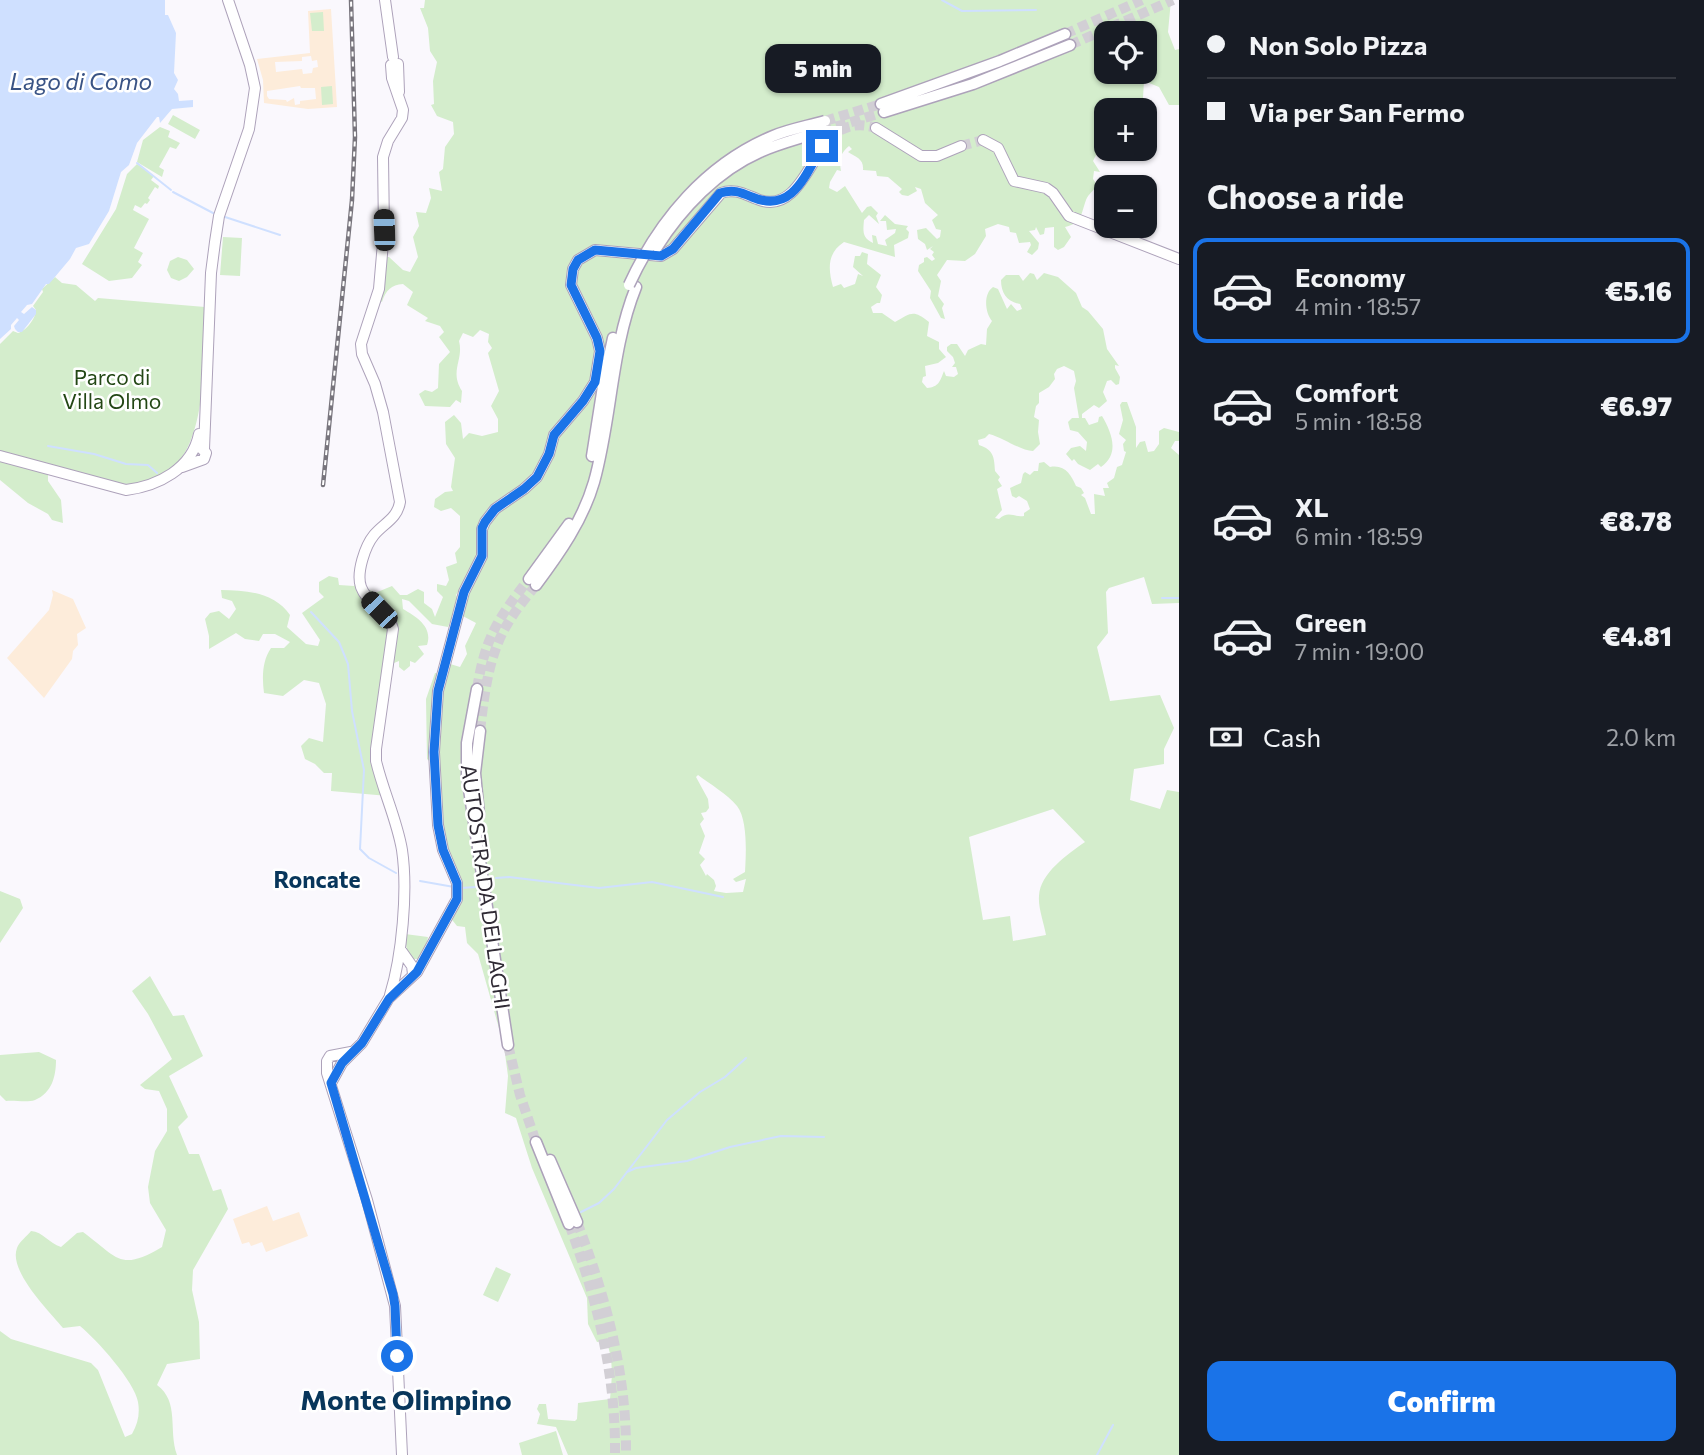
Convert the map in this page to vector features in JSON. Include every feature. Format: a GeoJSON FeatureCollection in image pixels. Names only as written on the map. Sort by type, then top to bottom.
{"type":"FeatureCollection","features":[{"type":"Feature","properties":{"kind":"highway"},"geometry":{"type":"LineString","coordinates":[[883,108],[989,66],[1063,42]]}},
{"type":"Feature","properties":{"kind":"highway"},"geometry":{"type":"LineString","coordinates":[[533,582],[564,547],[597,467],[602,420],[616,342],[632,286],[645,253],[666,222],[716,168],[772,136],[825,130]]}},
{"type":"Feature","properties":{"kind":"highway","name":"AUTOSTRADA DEI LAGHI"},"geometry":{"type":"LineString","coordinates":[[477,688],[466,762],[512,1045]]}},
{"type":"Feature","properties":{"kind":"highway","name":"AUTOSTRADA DEI LAGHI"},"geometry":{"type":"LineString","coordinates":[[472,794],[480,731]]}},
{"type":"Feature","properties":{"kind":"highway"},"geometry":{"type":"LineString","coordinates":[[539,1141],[573,1223]]}},
{"type":"Feature","properties":{"kind":"main road"},"geometry":{"type":"LineString","coordinates":[[0,456],[126,490],[145,488],[161,482],[198,453],[204,412],[219,216],[248,129],[255,88],[228,0]]}},
{"type":"Feature","properties":{"kind":"main road"},"geometry":{"type":"LineString","coordinates":[[385,0],[402,118],[388,141],[383,158],[384,230],[379,289],[361,344],[362,354],[383,412],[400,502],[396,514],[371,540],[359,578],[365,595],[388,619],[393,629],[376,761],[402,850],[404,883],[400,949],[389,999]]}},
{"type":"Feature","properties":{"kind":"main road"},"geometry":{"type":"LineString","coordinates":[[876,128],[921,156],[937,156],[961,146]]}},
{"type":"Feature","properties":{"kind":"main road"},"geometry":{"type":"LineString","coordinates":[[397,970],[401,979],[417,972],[457,899],[458,891],[440,841],[434,752],[438,691],[453,626],[468,580],[482,556],[482,528],[495,509],[537,477],[549,454],[554,435],[590,392],[599,369],[600,351],[597,338],[571,285],[573,269],[578,260],[595,250],[661,256],[666,254],[720,193],[738,191],[764,202],[774,203],[781,200],[799,185],[825,130]]}},
{"type":"Feature","properties":{"kind":"main road"},"geometry":{"type":"LineString","coordinates":[[983,140],[998,148],[1014,181],[1046,188],[1053,193],[1069,216],[1179,260]]}},
{"type":"Feature","properties":{"kind":"main road"},"geometry":{"type":"LineString","coordinates":[[400,949],[413,967],[410,976],[389,999],[362,1043],[327,1073],[367,1200],[395,1306],[402,1455]]}},
{"type":"Feature","properties":{"kind":"main road"},"geometry":{"type":"LineString","coordinates":[[397,970],[402,961],[409,963],[424,959]]}},
{"type":"Feature","properties":{"kind":"shaded area"},"geometry":{"type":"Polygon","coordinates":[[[331,9],[337,107],[308,109],[264,103],[263,80],[257,59],[310,53],[308,11],[331,9]],[[311,56],[302,57],[302,61],[275,62],[276,72],[302,69],[303,74],[312,73],[313,68],[318,67],[317,60],[312,61],[311,56]],[[300,86],[267,91],[267,96],[269,99],[287,102],[294,98],[295,105],[300,104],[300,101],[316,99],[315,88],[300,86]]]}},
{"type":"Feature","properties":{"kind":"shaded area"},"geometry":{"type":"Polygon","coordinates":[[[52,590],[73,599],[86,628],[77,634],[78,645],[73,651],[72,659],[44,698],[7,658],[49,610],[52,590]]]}},
{"type":"Feature","properties":{"kind":"shaded area"},"geometry":{"type":"Polygon","coordinates":[[[267,1206],[273,1221],[299,1212],[308,1236],[266,1252],[262,1242],[251,1246],[249,1242],[242,1244],[233,1219],[267,1206]]]}},
{"type":"Feature","properties":{"kind":"green space"},"geometry":{"type":"Polygon","coordinates":[[[425,0],[1171,0],[1168,32],[1175,50],[1179,49],[1179,105],[1169,105],[1159,87],[1152,84],[1157,84],[1157,21],[1094,21],[1094,84],[1144,84],[1143,98],[1094,98],[1093,161],[1100,172],[1094,171],[1094,189],[1087,198],[1082,214],[1078,220],[1065,227],[1071,237],[1064,247],[1058,250],[1054,247],[1054,227],[1045,228],[1044,234],[1040,235],[1036,227],[1035,230],[1029,231],[1039,243],[1038,249],[1032,255],[1027,252],[1030,242],[1019,243],[1016,233],[1010,232],[1009,227],[998,224],[985,229],[986,236],[975,254],[965,261],[947,260],[937,275],[941,281],[938,296],[944,304],[942,308],[945,319],[941,318],[930,298],[931,291],[918,271],[924,258],[932,261],[935,259],[932,255],[934,252],[930,249],[933,246],[927,250],[925,244],[918,239],[917,230],[926,228],[937,239],[941,230],[936,229],[932,220],[938,215],[925,203],[921,189],[915,187],[917,191],[908,196],[902,195],[899,192],[902,189],[888,177],[877,176],[876,171],[863,170],[861,161],[848,152],[852,149],[849,146],[841,157],[841,171],[837,170],[829,188],[837,192],[845,186],[862,213],[871,206],[878,213],[876,216],[879,224],[869,215],[864,220],[864,234],[873,243],[872,235],[876,236],[878,244],[887,246],[885,240],[895,233],[896,229],[887,230],[886,221],[880,221],[885,215],[895,224],[908,226],[908,238],[894,245],[895,257],[844,242],[834,251],[830,274],[833,287],[841,284],[844,288],[855,284],[858,274],[863,276],[853,267],[855,256],[860,256],[862,252],[868,254],[867,264],[881,275],[876,287],[882,295],[880,303],[871,307],[873,313],[882,313],[895,322],[915,314],[929,322],[927,336],[939,342],[939,349],[946,357],[938,363],[925,366],[926,376],[922,382],[927,388],[937,385],[944,371],[946,376],[954,377],[958,374],[956,367],[952,367],[955,363],[953,357],[947,351],[951,344],[957,344],[965,356],[968,350],[981,344],[986,345],[987,329],[992,321],[986,299],[993,287],[998,289],[1007,309],[1011,304],[1017,311],[1022,309],[1020,304],[1008,299],[1002,289],[1001,280],[1006,275],[1019,275],[1023,281],[1030,273],[1034,274],[1037,280],[1044,273],[1058,277],[1076,293],[1082,307],[1103,329],[1107,349],[1119,366],[1115,365],[1120,377],[1119,384],[1107,381],[1103,392],[1107,401],[1099,408],[1094,405],[1082,414],[1082,418],[1085,418],[1089,425],[1098,422],[1102,416],[1111,436],[1111,456],[1101,467],[1098,464],[1090,470],[1074,459],[1072,461],[1066,454],[1071,448],[1080,446],[1086,451],[1087,442],[1078,432],[1070,430],[1068,422],[1072,418],[1079,418],[1074,371],[1064,366],[1057,369],[1055,379],[1049,387],[1039,393],[1034,417],[1039,420],[1040,444],[1033,451],[989,434],[978,440],[979,445],[988,449],[992,455],[1002,486],[997,489],[1002,510],[995,518],[1024,516],[1030,509],[1027,501],[1019,496],[1012,496],[1010,488],[1021,483],[1025,472],[1030,475],[1038,471],[1039,463],[1044,462],[1050,467],[1060,467],[1067,471],[1084,493],[1081,495],[1085,498],[1091,514],[1095,514],[1094,494],[1105,496],[1103,488],[1109,488],[1107,483],[1114,478],[1117,467],[1122,465],[1126,452],[1123,444],[1126,440],[1119,434],[1123,420],[1120,405],[1122,402],[1127,402],[1136,427],[1136,448],[1140,442],[1145,441],[1148,452],[1154,451],[1159,444],[1159,431],[1164,428],[1179,432],[1179,441],[1175,441],[1171,448],[1179,455],[1179,603],[1152,604],[1144,577],[1109,588],[1106,592],[1108,633],[1097,647],[1110,701],[1160,695],[1174,728],[1164,749],[1164,764],[1134,769],[1130,800],[1160,809],[1167,790],[1179,792],[1179,1455],[568,1455],[556,1427],[537,1424],[539,1404],[546,1404],[548,1419],[575,1421],[578,1403],[610,1399],[612,1376],[609,1348],[606,1341],[597,1342],[588,1324],[587,1298],[532,1168],[516,1118],[505,1113],[508,1076],[504,1046],[478,954],[467,943],[465,927],[457,926],[449,916],[462,891],[461,881],[445,850],[436,767],[427,759],[426,699],[435,673],[443,674],[447,663],[460,667],[467,654],[465,646],[476,623],[459,614],[480,568],[473,563],[468,571],[456,595],[459,601],[448,627],[432,624],[409,601],[402,599],[403,609],[422,623],[428,633],[428,639],[427,645],[418,646],[424,654],[415,663],[410,661],[410,666],[404,671],[399,667],[399,661],[394,663],[381,739],[380,763],[388,796],[331,791],[332,773],[324,773],[305,759],[301,746],[309,738],[323,742],[326,704],[319,683],[304,680],[283,696],[264,693],[263,670],[268,653],[271,648],[284,648],[290,642],[275,634],[263,634],[259,641],[245,639],[236,633],[209,649],[205,619],[210,613],[219,611],[229,619],[236,609],[232,601],[222,598],[221,590],[260,594],[277,602],[290,615],[287,627],[306,644],[318,646],[320,640],[302,613],[324,597],[319,592],[319,582],[329,576],[338,578],[339,585],[354,586],[356,582],[375,593],[392,586],[400,595],[407,595],[418,589],[424,592],[424,603],[432,609],[435,617],[443,597],[437,591],[437,584],[446,586],[449,580],[446,567],[457,563],[455,553],[460,547],[460,516],[451,508],[441,511],[434,507],[435,499],[445,492],[453,491],[451,487],[455,458],[446,444],[445,422],[454,415],[461,423],[463,439],[469,433],[482,436],[498,432],[498,419],[491,406],[499,391],[488,353],[492,348],[488,342],[489,334],[480,330],[473,337],[463,333],[459,341],[457,377],[462,391],[461,403],[456,400],[450,407],[425,406],[419,394],[438,388],[439,364],[450,352],[439,337],[444,332],[440,326],[425,321],[428,318],[407,305],[413,292],[403,284],[390,289],[382,302],[380,301],[386,257],[410,272],[418,257],[413,237],[419,226],[416,212],[426,213],[431,198],[429,188],[442,191],[439,172],[443,169],[445,147],[454,134],[453,122],[437,116],[431,105],[434,104],[433,81],[437,62],[430,51],[428,28],[420,8],[424,8],[425,0]],[[698,775],[696,777],[708,799],[709,808],[701,813],[704,819],[700,824],[705,836],[699,853],[705,859],[700,865],[706,876],[707,874],[714,880],[714,891],[743,892],[746,879],[736,882],[733,879],[745,872],[746,838],[741,812],[723,793],[698,775]],[[1053,809],[969,837],[983,920],[1010,916],[1013,941],[1046,935],[1039,905],[1044,880],[1056,865],[1085,842],[1053,809]]]}},
{"type":"Feature","properties":{"kind":"green space"},"geometry":{"type":"Polygon","coordinates":[[[323,12],[324,31],[312,31],[310,13],[323,12]]]}},
{"type":"Feature","properties":{"kind":"green space"},"geometry":{"type":"Polygon","coordinates":[[[332,86],[333,104],[322,105],[321,87],[332,86]]]}},
{"type":"Feature","properties":{"kind":"green space"},"geometry":{"type":"Polygon","coordinates":[[[173,115],[200,130],[195,139],[168,124],[173,115]]]}},
{"type":"Feature","properties":{"kind":"green space"},"geometry":{"type":"Polygon","coordinates":[[[160,127],[170,131],[168,137],[180,143],[176,149],[170,147],[159,167],[164,170],[162,177],[137,162],[143,140],[160,127]]]}},
{"type":"Feature","properties":{"kind":"green space"},"geometry":{"type":"Polygon","coordinates":[[[137,164],[154,176],[151,180],[159,186],[158,189],[155,187],[147,204],[141,208],[135,205],[133,210],[149,219],[134,248],[143,253],[138,262],[142,265],[132,278],[109,281],[82,264],[116,209],[127,174],[137,164]]]}},
{"type":"Feature","properties":{"kind":"green space"},"geometry":{"type":"Polygon","coordinates":[[[223,237],[242,238],[240,276],[220,275],[223,237]]]}},
{"type":"Feature","properties":{"kind":"green space"},"geometry":{"type":"Polygon","coordinates":[[[178,257],[187,260],[194,269],[179,281],[171,278],[167,270],[170,261],[178,257]]]}},
{"type":"Feature","properties":{"kind":"green space","name":"Parco di Villa Olmo"},"geometry":{"type":"Polygon","coordinates":[[[55,277],[62,283],[76,285],[95,301],[98,298],[205,307],[204,358],[198,416],[190,443],[176,465],[157,479],[130,484],[110,482],[0,451],[0,344],[13,331],[21,332],[30,324],[36,313],[33,306],[43,292],[42,289],[55,277]]]}},
{"type":"Feature","properties":{"kind":"green space"},"geometry":{"type":"Polygon","coordinates":[[[0,458],[48,472],[48,481],[61,500],[63,523],[52,520],[48,514],[28,503],[0,480],[0,458]]]}},
{"type":"Feature","properties":{"kind":"green space"},"geometry":{"type":"Polygon","coordinates":[[[0,891],[20,899],[23,908],[0,943],[0,891]]]}},
{"type":"Feature","properties":{"kind":"green space"},"geometry":{"type":"Polygon","coordinates":[[[405,934],[428,937],[425,951],[419,959],[413,959],[407,953],[405,934]]]}},
{"type":"Feature","properties":{"kind":"green space"},"geometry":{"type":"Polygon","coordinates":[[[150,976],[173,1016],[184,1015],[203,1056],[169,1076],[188,1117],[178,1127],[189,1154],[199,1154],[213,1191],[221,1189],[228,1209],[193,1270],[192,1290],[199,1322],[200,1359],[167,1364],[157,1385],[169,1400],[177,1455],[0,1455],[0,1331],[11,1339],[91,1363],[98,1370],[125,1437],[132,1434],[137,1422],[138,1402],[123,1373],[105,1350],[80,1326],[63,1328],[24,1279],[16,1257],[18,1246],[31,1231],[61,1247],[77,1233],[83,1232],[112,1255],[128,1260],[148,1255],[162,1247],[166,1230],[150,1203],[148,1187],[155,1151],[167,1131],[167,1109],[159,1091],[145,1089],[140,1085],[172,1059],[148,1014],[132,991],[150,976]]]}},
{"type":"Feature","properties":{"kind":"green space"},"geometry":{"type":"Polygon","coordinates":[[[39,1052],[56,1060],[54,1078],[49,1088],[35,1100],[6,1101],[0,1095],[0,1055],[39,1052]]]}},
{"type":"Feature","properties":{"kind":"green space"},"geometry":{"type":"Polygon","coordinates":[[[496,1267],[511,1274],[498,1302],[483,1295],[496,1267]]]}},
{"type":"Feature","properties":{"kind":"green space"},"geometry":{"type":"Polygon","coordinates":[[[556,1431],[563,1455],[522,1455],[519,1443],[556,1431]]]}},
{"type":"Feature","properties":{"kind":"water","name":"Lago di Como"},"geometry":{"type":"Polygon","coordinates":[[[0,0],[165,0],[165,15],[168,15],[176,33],[174,73],[178,80],[174,89],[179,101],[193,100],[193,107],[172,109],[160,123],[157,117],[137,143],[129,165],[121,172],[109,211],[89,244],[76,248],[32,304],[27,305],[21,312],[24,314],[32,307],[36,310],[36,314],[22,332],[15,329],[14,326],[19,320],[17,318],[11,329],[0,339],[0,0]]]}},
{"type":"Feature","properties":{"kind":"waterway"},"geometry":{"type":"LineString","coordinates":[[942,0],[962,11],[1036,10]]}},
{"type":"Feature","properties":{"kind":"waterway"},"geometry":{"type":"LineString","coordinates":[[137,163],[171,190]]}},
{"type":"Feature","properties":{"kind":"waterway"},"geometry":{"type":"LineString","coordinates":[[173,192],[213,213]]}},
{"type":"Feature","properties":{"kind":"waterway"},"geometry":{"type":"LineString","coordinates":[[222,216],[280,235]]}},
{"type":"Feature","properties":{"kind":"waterway"},"geometry":{"type":"LineString","coordinates":[[48,446],[94,454],[126,464],[148,465],[157,473]]}},
{"type":"Feature","properties":{"kind":"waterway"},"geometry":{"type":"LineString","coordinates":[[1162,598],[1179,598]]}},
{"type":"Feature","properties":{"kind":"waterway"},"geometry":{"type":"LineString","coordinates":[[311,612],[339,642],[348,664],[352,711],[364,770],[360,849],[369,858],[396,873]]}},
{"type":"Feature","properties":{"kind":"waterway"},"geometry":{"type":"LineString","coordinates":[[496,878],[509,877],[599,888],[652,882],[723,897]]}},
{"type":"Feature","properties":{"kind":"waterway"},"geometry":{"type":"LineString","coordinates":[[420,881],[454,887]]}},
{"type":"Feature","properties":{"kind":"waterway"},"geometry":{"type":"LineString","coordinates":[[460,888],[476,887]]}},
{"type":"Feature","properties":{"kind":"waterway"},"geometry":{"type":"LineString","coordinates":[[581,1212],[599,1203],[614,1189],[667,1120],[746,1058]]}},
{"type":"Feature","properties":{"kind":"waterway"},"geometry":{"type":"LineString","coordinates":[[627,1172],[636,1168],[687,1161],[730,1147],[781,1136],[824,1137]]}},
{"type":"Feature","properties":{"kind":"waterway"},"geometry":{"type":"LineString","coordinates":[[1097,1455],[1113,1425]]}},
{"type":"Feature","properties":{"kind":"tunnel"},"geometry":{"type":"LineString","coordinates":[[1065,34],[1142,0]]}},
{"type":"Feature","properties":{"kind":"tunnel"},"geometry":{"type":"LineString","coordinates":[[1070,45],[1173,0]]}},
{"type":"Feature","properties":{"kind":"tunnel"},"geometry":{"type":"LineString","coordinates":[[825,121],[881,104]]}},
{"type":"Feature","properties":{"kind":"tunnel"},"geometry":{"type":"LineString","coordinates":[[822,131],[884,112]]}},
{"type":"Feature","properties":{"kind":"tunnel"},"geometry":{"type":"LineString","coordinates":[[828,139],[850,126],[876,128]]}},
{"type":"Feature","properties":{"kind":"tunnel"},"geometry":{"type":"LineString","coordinates":[[961,146],[983,140]]}},
{"type":"Feature","properties":{"kind":"tunnel"},"geometry":{"type":"LineString","coordinates":[[477,689],[484,656],[494,630],[529,579]]}},
{"type":"Feature","properties":{"kind":"tunnel"},"geometry":{"type":"LineString","coordinates":[[480,731],[494,654],[511,618],[536,585]]}},
{"type":"Feature","properties":{"kind":"tunnel"},"geometry":{"type":"LineString","coordinates":[[508,1045],[520,1095],[536,1142]]}},
{"type":"Feature","properties":{"kind":"tunnel"},"geometry":{"type":"LineString","coordinates":[[577,1222],[613,1336],[623,1395],[626,1455]]}},
{"type":"Feature","properties":{"kind":"tunnel"},"geometry":{"type":"LineString","coordinates":[[569,1224],[603,1337],[612,1395],[615,1455]]}},
{"type":"Feature","properties":{"kind":"railway"},"geometry":{"type":"LineString","coordinates":[[323,485],[352,200],[355,137],[351,0]]}},
{"type":"Feature","properties":{"kind":"district","name":"Roncate"},"geometry":{"type":"Point","coordinates":[317,880]}},
{"type":"Feature","properties":{"kind":"district","name":"Monte Olimpino"},"geometry":{"type":"Point","coordinates":[406,1400]}},
{"type":"Feature","properties":{"kind":"route"},"geometry":{"type":"LineString","coordinates":[[397,1356],[393,1294],[331,1083],[342,1063],[362,1043],[389,999],[417,972],[457,899],[457,883],[440,841],[434,722],[453,626],[468,580],[482,556],[482,528],[495,509],[537,477],[549,454],[554,435],[590,392],[595,382],[600,351],[597,338],[571,285],[573,269],[578,260],[595,250],[661,256],[666,254],[720,193],[733,190],[774,203],[791,194],[822,146]]}}]}
